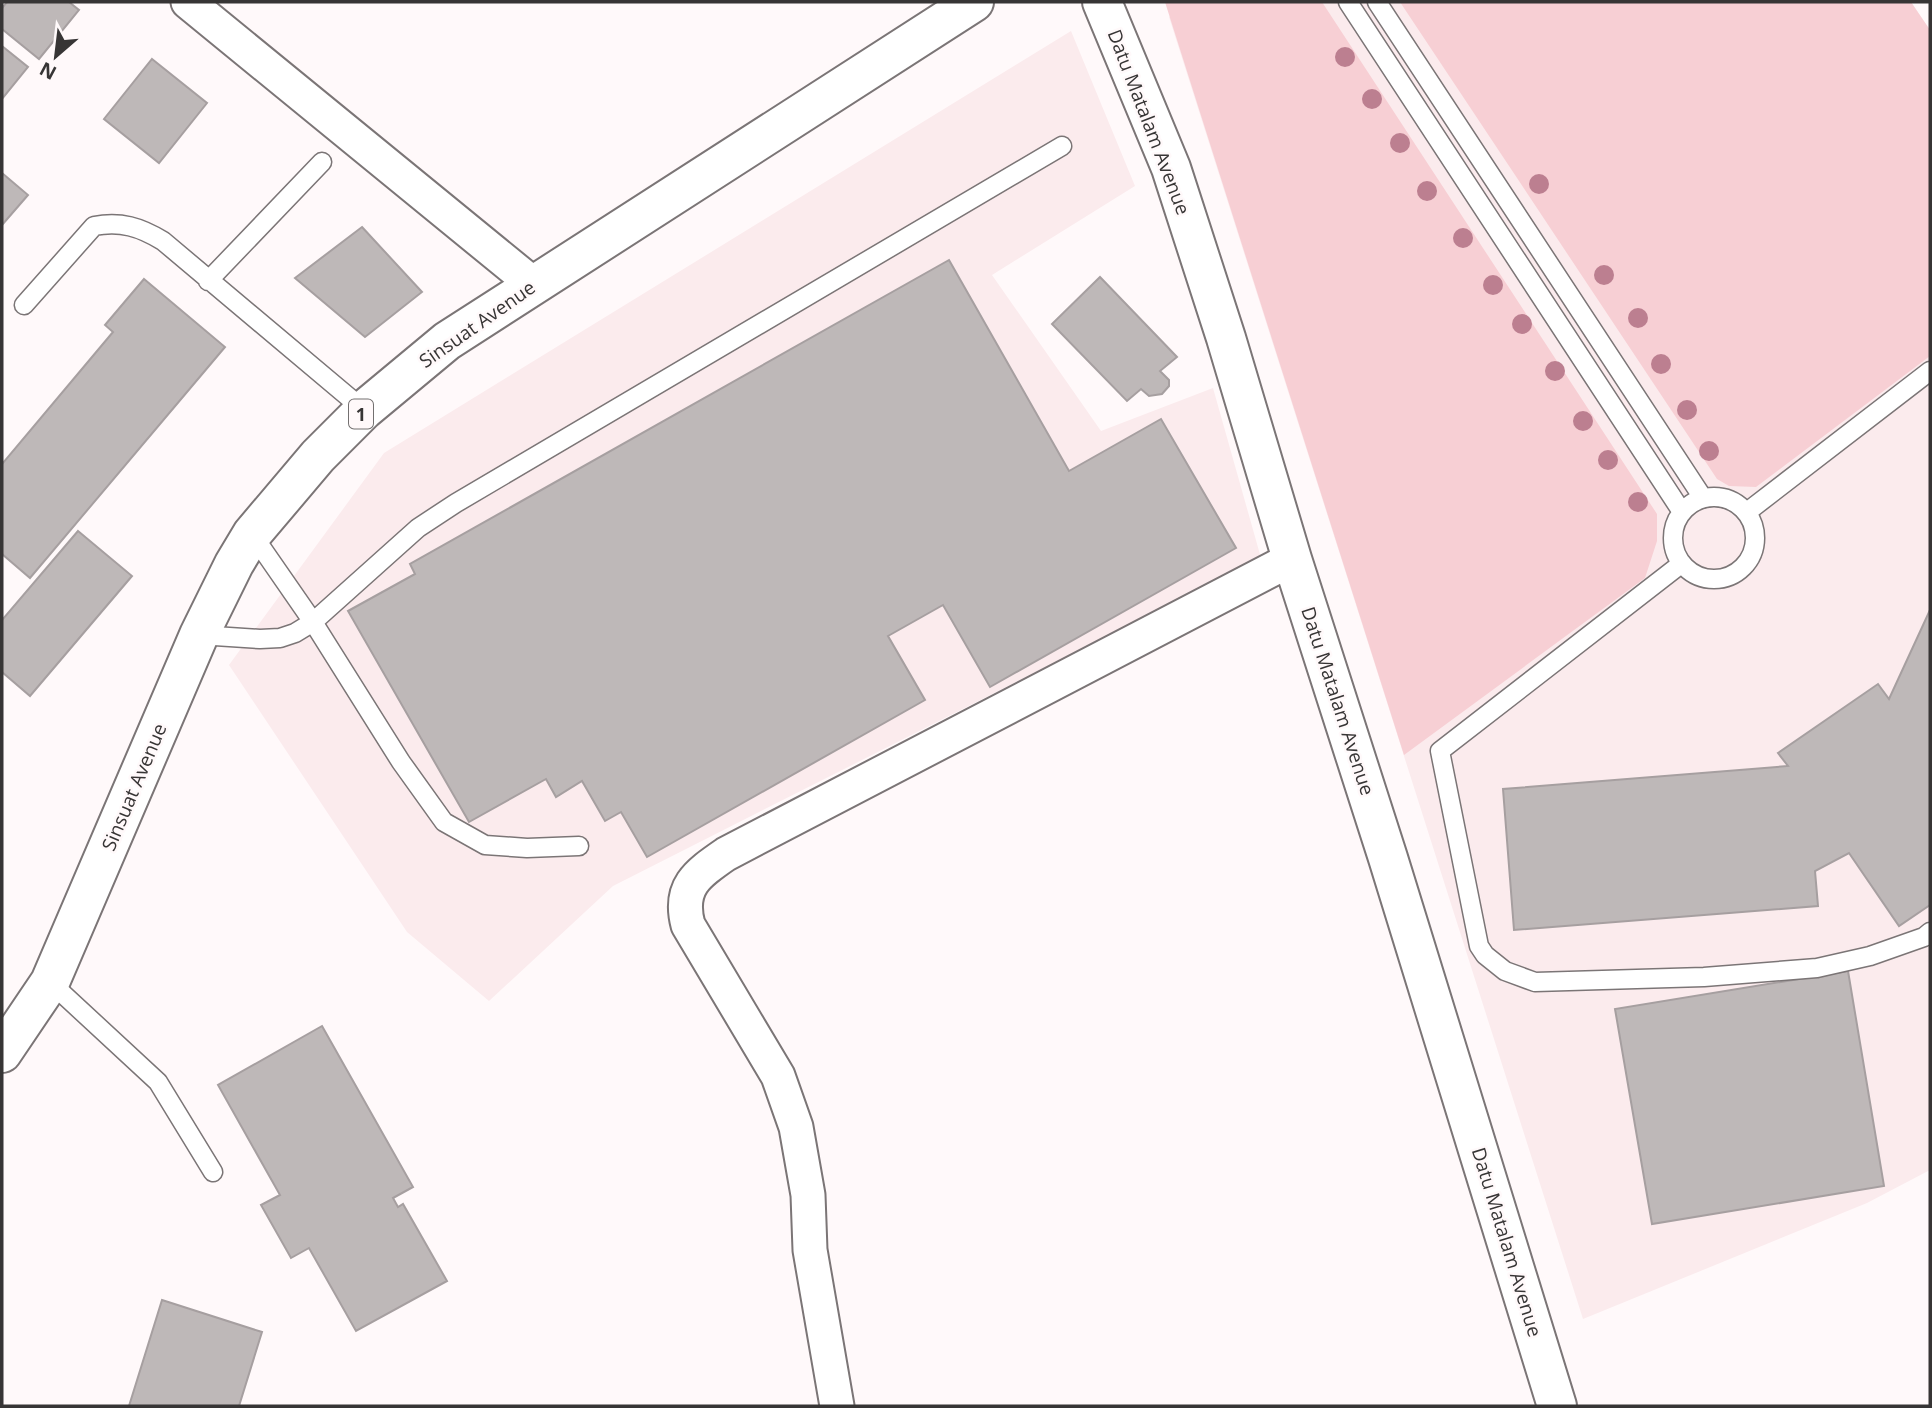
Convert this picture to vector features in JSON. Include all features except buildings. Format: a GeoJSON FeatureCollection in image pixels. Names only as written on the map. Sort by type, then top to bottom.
{"type":"FeatureCollection","features":[{"type":"Feature","properties":{"kind":"main road","name":"Sinsuat Avenue"},"geometry":{"type":"LineString","coordinates":[[2,1053],[50,982],[199,635],[234,564],[252,534],[318,456],[364,410],[447,341],[974,2]]}},
{"type":"Feature","properties":{"kind":"main road","name":"Datu Matalam Avenue"},"geometry":{"type":"LineString","coordinates":[[1102,2],[1171,167],[1557,1406]]}},
{"type":"Feature","properties":{"kind":"street"},"geometry":{"type":"LineString","coordinates":[[188,2],[533,284]]}},
{"type":"Feature","properties":{"kind":"street"},"geometry":{"type":"LineString","coordinates":[[837,1406],[810,1250],[808,1195],[796,1127],[778,1076],[688,925],[684,908],[685,897],[701,872],[726,855],[1292,559]]}},
{"type":"Feature","properties":{"kind":"lane"},"geometry":{"type":"LineString","coordinates":[[1348,2],[1682,512]]}},
{"type":"Feature","properties":{"kind":"lane"},"geometry":{"type":"LineString","coordinates":[[1377,2],[1703,498]]}},
{"type":"Feature","properties":{"kind":"lane"},"geometry":{"type":"LineString","coordinates":[[199,635],[260,639],[295,634],[313,622],[418,528],[456,503],[1062,146]]}},
{"type":"Feature","properties":{"kind":"lane"},"geometry":{"type":"LineString","coordinates":[[208,281],[322,162]]}},
{"type":"Feature","properties":{"kind":"lane"},"geometry":{"type":"LineString","coordinates":[[24,305],[94,226],[121,224],[147,232],[163,241],[364,410]]}},
{"type":"Feature","properties":{"kind":"lane"},"geometry":{"type":"LineString","coordinates":[[1747,512],[1930,371]]}},
{"type":"Feature","properties":{"kind":"lane"},"geometry":{"type":"LineString","coordinates":[[1719,497],[1734,502],[1747,512],[1754,525],[1756,539],[1753,553],[1746,566],[1734,575],[1721,579],[1706,579],[1692,574],[1681,564],[1674,551],[1672,537],[1675,523],[1691,503],[1703,498],[1719,497]]}},
{"type":"Feature","properties":{"kind":"lane"},"geometry":{"type":"LineString","coordinates":[[252,534],[313,622],[401,762],[444,822],[485,845],[527,848],[579,846]]}},
{"type":"Feature","properties":{"kind":"lane"},"geometry":{"type":"LineString","coordinates":[[1681,564],[1440,751],[1479,946],[1505,971],[1535,982],[1704,977],[1817,968],[1870,956],[1930,932]]}},
{"type":"Feature","properties":{"kind":"lane"},"geometry":{"type":"LineString","coordinates":[[50,982],[158,1082],[213,1172]]}},
{"type":"Feature","properties":{"kind":"shaded area"},"geometry":{"type":"Polygon","coordinates":[[[1165,2],[1322,2],[1657,514],[1657,541],[1645,578],[1404,755],[1165,2]]]}},
{"type":"Feature","properties":{"kind":"shaded area"},"geometry":{"type":"Polygon","coordinates":[[[1195,2],[1911,2],[1930,30],[1930,1170],[1867,1203],[1583,1319],[1169,17],[1195,2]]]}},
{"type":"Feature","properties":{"kind":"shaded area"},"geometry":{"type":"Polygon","coordinates":[[[1400,2],[1911,2],[1930,30],[1930,356],[1756,487],[1729,486],[1717,479],[1400,2]]]}},
{"type":"Feature","properties":{"kind":"shaded area"},"geometry":{"type":"Polygon","coordinates":[[[1071,31],[1135,186],[992,275],[1101,431],[1213,388],[1261,558],[613,886],[489,1001],[407,932],[229,665],[384,453],[1071,31]]]}}]}
